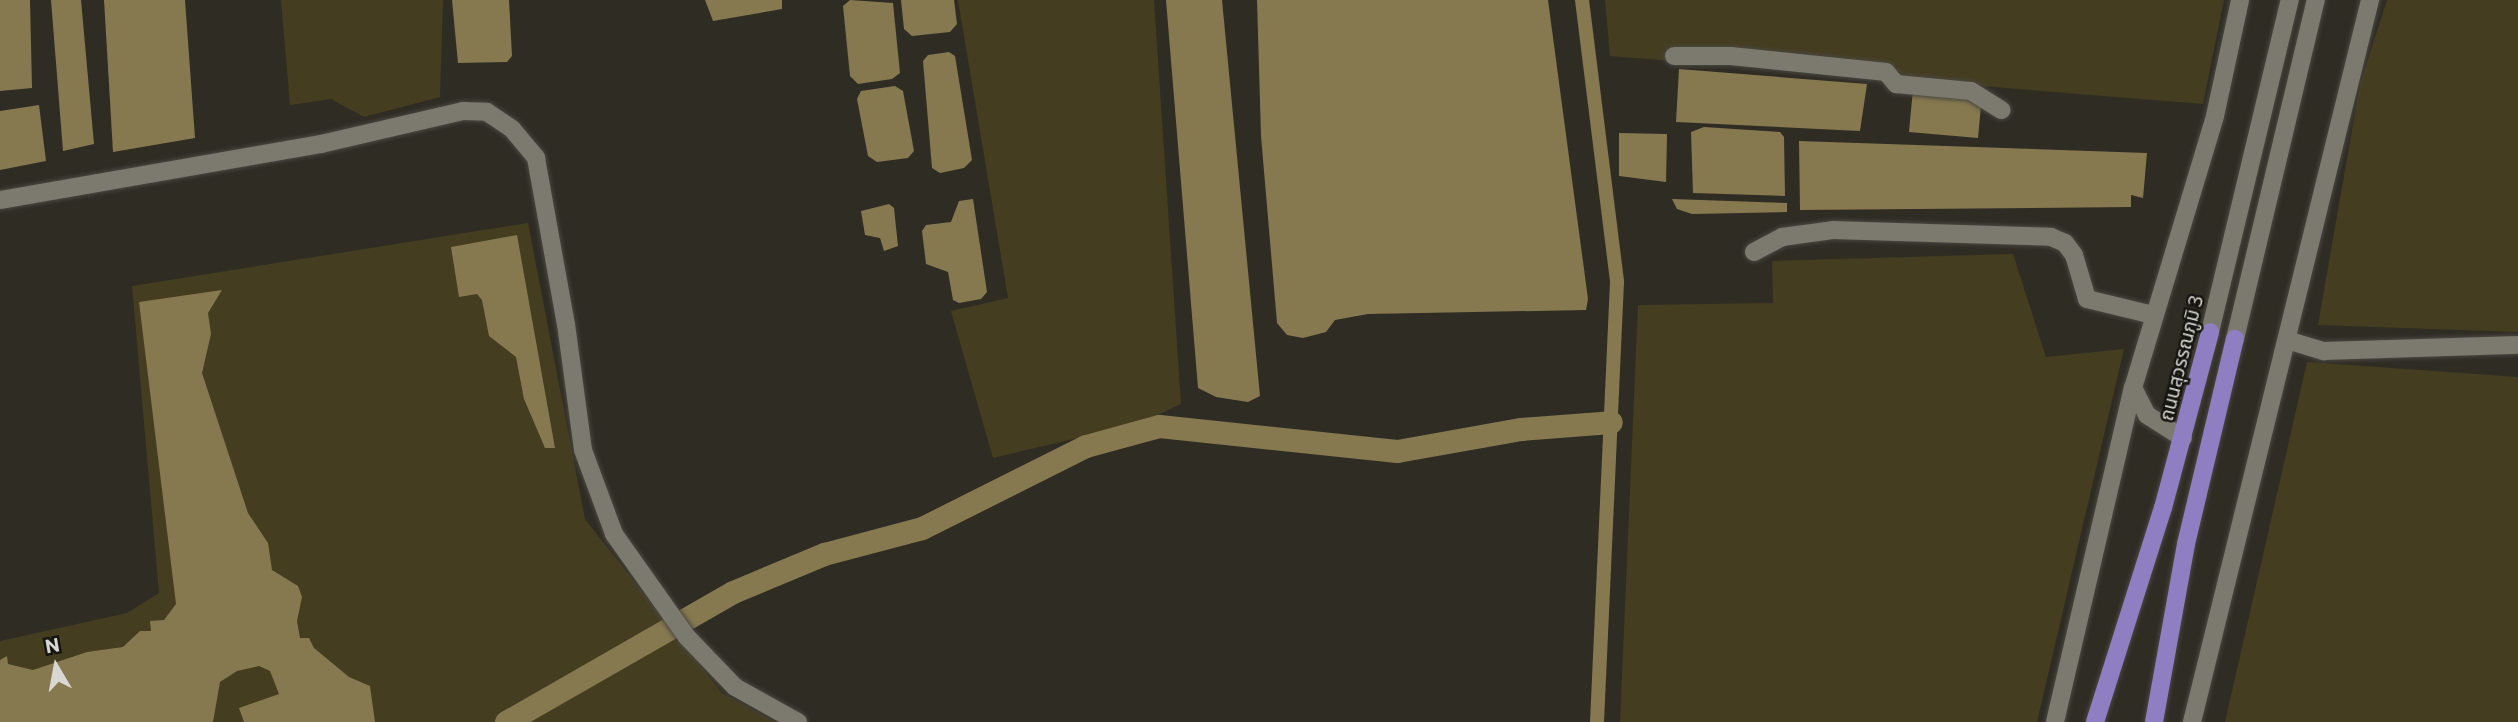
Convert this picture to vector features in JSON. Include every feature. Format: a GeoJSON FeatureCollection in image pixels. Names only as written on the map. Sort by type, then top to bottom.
{"type":"FeatureCollection","features":[{"type":"Feature","properties":{"kind":"main road","name":"ถนนสุวรรณภูมิ 3"},"geometry":{"type":"LineString","coordinates":[[2095,722],[2183,438],[2210,332]]}},
{"type":"Feature","properties":{"kind":"main road"},"geometry":{"type":"LineString","coordinates":[[2154,722],[2186,544],[2235,339]]}},
{"type":"Feature","properties":{"kind":"street"},"geometry":{"type":"LineString","coordinates":[[2055,722],[2133,388],[2215,116],[2240,0]]}},
{"type":"Feature","properties":{"kind":"street","name":"ถนนสุวรรณภูมิ 3"},"geometry":{"type":"LineString","coordinates":[[2210,332],[2290,0]]}},
{"type":"Feature","properties":{"kind":"street"},"geometry":{"type":"LineString","coordinates":[[2235,339],[2316,0]]}},
{"type":"Feature","properties":{"kind":"street"},"geometry":{"type":"LineString","coordinates":[[2192,722],[2370,0]]}},
{"type":"Feature","properties":{"kind":"street"},"geometry":{"type":"LineString","coordinates":[[1674,56],[1731,56],[1886,72],[1896,84],[1970,91],[2002,110]]}},
{"type":"Feature","properties":{"kind":"street"},"geometry":{"type":"LineString","coordinates":[[0,200],[321,144],[463,111],[488,113],[512,129],[536,158],[566,324],[583,450],[614,534],[687,637],[735,687],[798,722]]}},
{"type":"Feature","properties":{"kind":"street"},"geometry":{"type":"LineString","coordinates":[[1754,251],[1782,237],[1833,230],[2051,237],[2065,243],[2074,255],[2087,299],[2154,316]]}},
{"type":"Feature","properties":{"kind":"street"},"geometry":{"type":"LineString","coordinates":[[2287,340],[2324,351],[2518,345]]}},
{"type":"Feature","properties":{"kind":"street"},"geometry":{"type":"LineString","coordinates":[[2133,388],[2147,415],[2183,438]]}},
{"type":"Feature","properties":{"kind":"shaded area"},"geometry":{"type":"Polygon","coordinates":[[[0,0],[30,0],[32,88],[0,91],[0,0]]]}},
{"type":"Feature","properties":{"kind":"shaded area"},"geometry":{"type":"Polygon","coordinates":[[[51,0],[81,0],[94,144],[63,151],[51,0]]]}},
{"type":"Feature","properties":{"kind":"shaded area"},"geometry":{"type":"Polygon","coordinates":[[[104,0],[185,0],[195,138],[113,152],[104,0]]]}},
{"type":"Feature","properties":{"kind":"shaded area"},"geometry":{"type":"Polygon","coordinates":[[[281,0],[443,0],[440,97],[364,117],[331,99],[290,105],[281,0]]]}},
{"type":"Feature","properties":{"kind":"shaded area"},"geometry":{"type":"Polygon","coordinates":[[[452,0],[509,0],[512,56],[507,62],[458,63],[452,0]]]}},
{"type":"Feature","properties":{"kind":"shaded area"},"geometry":{"type":"Polygon","coordinates":[[[705,0],[782,0],[782,9],[713,21],[705,0]]]}},
{"type":"Feature","properties":{"kind":"shaded area"},"geometry":{"type":"Polygon","coordinates":[[[850,0],[893,3],[900,73],[892,79],[858,84],[850,76],[843,6],[850,0]]]}},
{"type":"Feature","properties":{"kind":"shaded area"},"geometry":{"type":"Polygon","coordinates":[[[901,0],[954,0],[957,24],[950,32],[912,36],[904,29],[901,0]]]}},
{"type":"Feature","properties":{"kind":"shaded area"},"geometry":{"type":"Polygon","coordinates":[[[958,0],[1154,0],[1181,404],[1141,423],[993,458],[951,311],[1008,298],[958,0]]]}},
{"type":"Feature","properties":{"kind":"shaded area"},"geometry":{"type":"Polygon","coordinates":[[[1166,0],[1222,0],[1260,396],[1248,402],[1216,397],[1198,388],[1166,0]]]}},
{"type":"Feature","properties":{"kind":"shaded area"},"geometry":{"type":"Polygon","coordinates":[[[1257,0],[1548,0],[1588,299],[1586,310],[1368,314],[1335,320],[1326,332],[1303,338],[1287,335],[1277,323],[1261,136],[1257,0]]]}},
{"type":"Feature","properties":{"kind":"shaded area"},"geometry":{"type":"Polygon","coordinates":[[[1605,0],[2224,0],[2203,104],[1610,56],[1605,0]]]}},
{"type":"Feature","properties":{"kind":"shaded area"},"geometry":{"type":"Polygon","coordinates":[[[2387,0],[2518,0],[2518,332],[2318,325],[2360,84],[2387,0]]]}},
{"type":"Feature","properties":{"kind":"shaded area"},"geometry":{"type":"Polygon","coordinates":[[[949,52],[955,56],[972,160],[964,168],[940,173],[932,168],[923,61],[928,55],[949,52]]]}},
{"type":"Feature","properties":{"kind":"shaded area"},"geometry":{"type":"Polygon","coordinates":[[[1679,69],[1867,84],[1860,131],[1676,122],[1679,69]]]}},
{"type":"Feature","properties":{"kind":"shaded area"},"geometry":{"type":"Polygon","coordinates":[[[895,86],[903,91],[914,151],[908,158],[877,162],[868,156],[857,99],[861,91],[895,86]]]}},
{"type":"Feature","properties":{"kind":"shaded area"},"geometry":{"type":"Polygon","coordinates":[[[1913,89],[1982,95],[1978,138],[1909,132],[1913,89]]]}},
{"type":"Feature","properties":{"kind":"shaded area"},"geometry":{"type":"Polygon","coordinates":[[[39,105],[46,161],[0,170],[0,111],[39,105]]]}},
{"type":"Feature","properties":{"kind":"shaded area"},"geometry":{"type":"Polygon","coordinates":[[[1704,127],[1780,132],[1784,137],[1785,196],[1693,193],[1691,132],[1704,127]]]}},
{"type":"Feature","properties":{"kind":"shaded area"},"geometry":{"type":"Polygon","coordinates":[[[1619,133],[1667,134],[1666,182],[1619,176],[1619,133]]]}},
{"type":"Feature","properties":{"kind":"shaded area"},"geometry":{"type":"Polygon","coordinates":[[[1799,141],[2147,153],[2143,198],[2131,195],[2131,207],[1800,210],[1799,141]]]}},
{"type":"Feature","properties":{"kind":"shaded area"},"geometry":{"type":"Polygon","coordinates":[[[973,199],[987,292],[981,299],[959,303],[953,300],[948,272],[926,264],[922,231],[926,225],[951,222],[959,201],[973,199]]]}},
{"type":"Feature","properties":{"kind":"shaded area"},"geometry":{"type":"Polygon","coordinates":[[[1672,199],[1787,203],[1787,212],[1692,214],[1677,209],[1672,199]]]}},
{"type":"Feature","properties":{"kind":"shaded area"},"geometry":{"type":"Polygon","coordinates":[[[889,204],[894,208],[898,246],[884,251],[880,238],[865,235],[861,211],[889,204]]]}},
{"type":"Feature","properties":{"kind":"shaded area"},"geometry":{"type":"Polygon","coordinates":[[[528,223],[585,519],[722,693],[775,722],[0,722],[0,641],[127,613],[159,593],[132,286],[528,223]]]}},
{"type":"Feature","properties":{"kind":"shaded area"},"geometry":{"type":"Polygon","coordinates":[[[517,235],[555,448],[545,448],[524,399],[516,357],[489,336],[482,300],[477,294],[459,297],[451,247],[517,235]]]}},
{"type":"Feature","properties":{"kind":"shaded area"},"geometry":{"type":"Polygon","coordinates":[[[2013,254],[2046,357],[2124,349],[2037,722],[1620,722],[1638,305],[1773,303],[1772,261],[2013,254]]]}},
{"type":"Feature","properties":{"kind":"shaded area"},"geometry":{"type":"Polygon","coordinates":[[[222,290],[208,313],[211,334],[202,373],[248,513],[268,543],[272,570],[298,586],[302,597],[297,621],[300,638],[309,638],[314,648],[349,677],[370,686],[375,722],[244,722],[239,708],[279,694],[270,671],[259,666],[237,671],[220,682],[213,722],[0,722],[0,660],[7,656],[8,664],[33,670],[87,652],[123,647],[140,631],[151,631],[150,621],[164,620],[176,604],[139,302],[222,290]]]}},
{"type":"Feature","properties":{"kind":"shaded area"},"geometry":{"type":"Polygon","coordinates":[[[2307,362],[2518,377],[2518,722],[2225,722],[2307,362]]]}},
{"type":"Feature","properties":{"kind":"waterway"},"geometry":{"type":"LineString","coordinates":[[1582,0],[1617,282],[1597,722]]}},
{"type":"Feature","properties":{"kind":"waterway"},"geometry":{"type":"LineString","coordinates":[[506,722],[733,592],[824,554],[922,528],[1086,446],[1159,426],[1397,451],[1521,429],[1611,422]]}}]}
